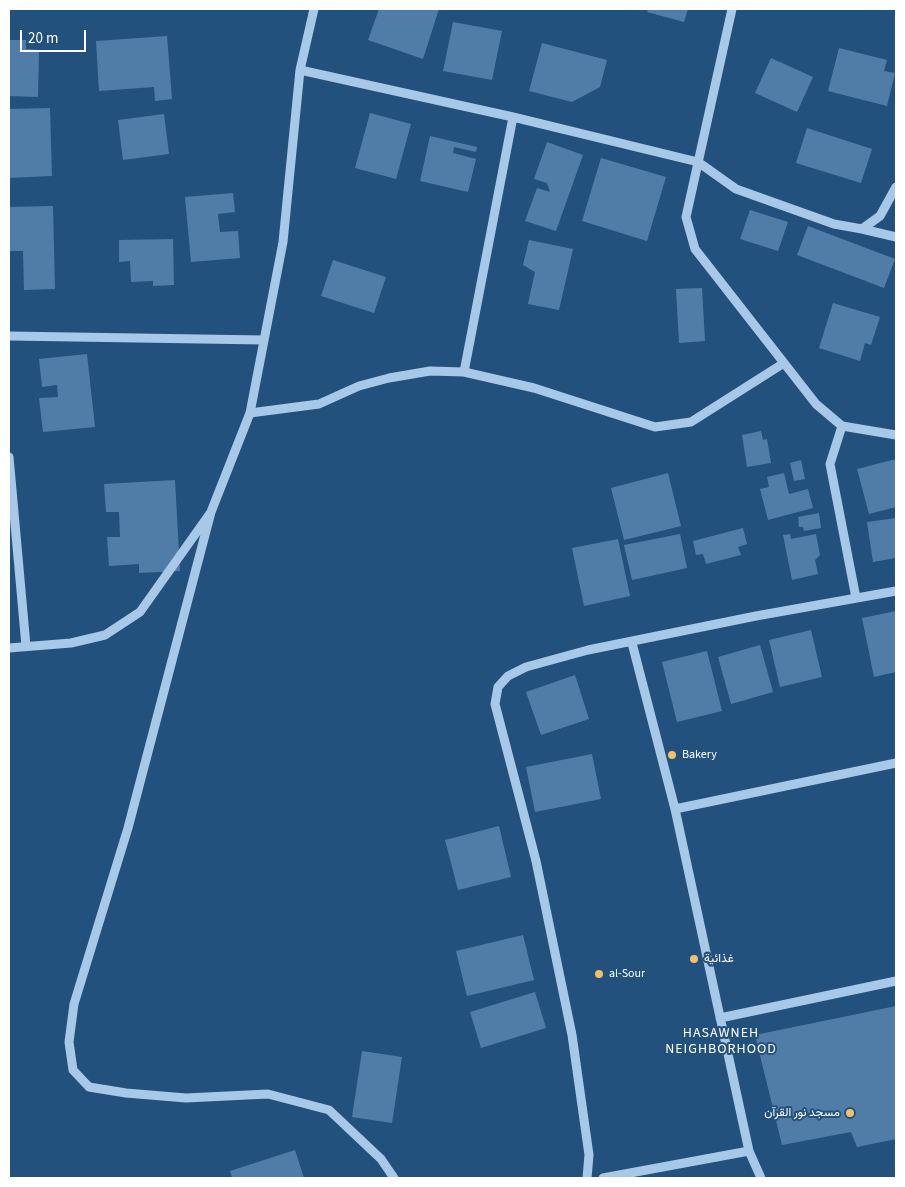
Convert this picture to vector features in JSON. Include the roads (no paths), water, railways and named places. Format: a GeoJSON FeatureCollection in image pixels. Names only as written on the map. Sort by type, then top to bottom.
{"type":"FeatureCollection","features":[{"type":"Feature","properties":{"kind":"street"},"geometry":{"type":"LineString","coordinates":[[314,9],[300,70],[283,242],[250,413],[211,512],[128,828],[74,1004],[69,1042],[73,1070],[89,1087],[126,1094],[186,1098],[268,1094],[329,1110],[381,1159],[394,1178]]}},
{"type":"Feature","properties":{"kind":"street"},"geometry":{"type":"LineString","coordinates":[[732,9],[686,216],[695,249],[816,404],[842,426],[896,435]]}},
{"type":"Feature","properties":{"kind":"street"},"geometry":{"type":"LineString","coordinates":[[300,70],[514,117],[698,162],[736,190],[834,224],[896,238]]}},
{"type":"Feature","properties":{"kind":"street"},"geometry":{"type":"LineString","coordinates":[[464,372],[514,117]]}},
{"type":"Feature","properties":{"kind":"street"},"geometry":{"type":"LineString","coordinates":[[862,229],[880,216],[896,187]]}},
{"type":"Feature","properties":{"kind":"street"},"geometry":{"type":"LineString","coordinates":[[9,336],[264,340]]}},
{"type":"Feature","properties":{"kind":"street"},"geometry":{"type":"LineString","coordinates":[[250,413],[319,404],[359,386],[390,378],[430,371],[464,372],[534,388],[655,427],[691,422],[784,363]]}},
{"type":"Feature","properties":{"kind":"street"},"geometry":{"type":"LineString","coordinates":[[842,426],[830,464],[856,598]]}},
{"type":"Feature","properties":{"kind":"street"},"geometry":{"type":"LineString","coordinates":[[9,458],[26,646]]}},
{"type":"Feature","properties":{"kind":"street"},"geometry":{"type":"LineString","coordinates":[[9,648],[71,642],[104,635],[140,612],[211,512]]}},
{"type":"Feature","properties":{"kind":"street"},"geometry":{"type":"LineString","coordinates":[[587,1178],[589,1155],[572,1035],[536,860],[495,704],[498,687],[508,676],[526,666],[588,650],[632,643],[756,616],[896,592]]}},
{"type":"Feature","properties":{"kind":"street"},"geometry":{"type":"LineString","coordinates":[[632,643],[675,810],[749,1150],[760,1178]]}},
{"type":"Feature","properties":{"kind":"street"},"geometry":{"type":"LineString","coordinates":[[675,810],[896,763]]}},
{"type":"Feature","properties":{"kind":"street"},"geometry":{"type":"LineString","coordinates":[[720,1018],[896,981]]}},
{"type":"Feature","properties":{"kind":"street"},"geometry":{"type":"LineString","coordinates":[[603,1178],[749,1150]]}},
{"type":"Feature","properties":{"kind":"place","name":"Bakery"},"geometry":{"type":"Point","coordinates":[672,755]}},
{"type":"Feature","properties":{"kind":"place","name":"غذائية"},"geometry":{"type":"Point","coordinates":[694,959]}},
{"type":"Feature","properties":{"kind":"place","name":"al-Sour"},"geometry":{"type":"Point","coordinates":[599,974]}},
{"type":"Feature","properties":{"kind":"place","name":"مسجد نور القرآن"},"geometry":{"type":"Point","coordinates":[850,1113]}},
{"type":"Feature","properties":{"kind":"district","name":"HASAWNEH NEIGHBORHOOD"},"geometry":{"type":"Point","coordinates":[721,1042]}}]}
